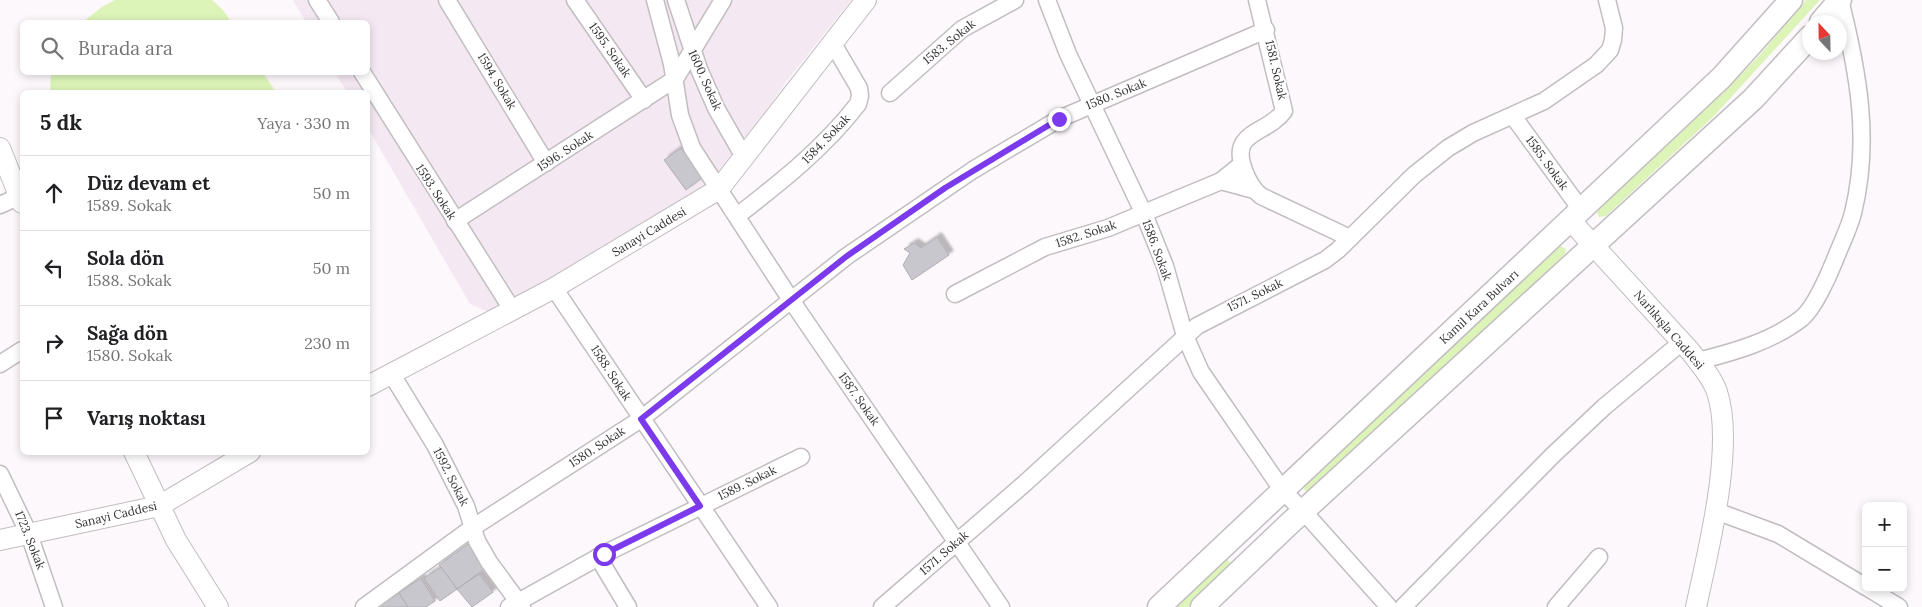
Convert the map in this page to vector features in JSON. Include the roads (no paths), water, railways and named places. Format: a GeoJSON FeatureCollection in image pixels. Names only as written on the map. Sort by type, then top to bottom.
{"type":"FeatureCollection","features":[{"type":"Feature","properties":{"kind":"main road","name":"Kamil Kara Bulvarı"},"geometry":{"type":"LineString","coordinates":[[1159,607],[1722,77],[1791,0]]}},
{"type":"Feature","properties":{"kind":"main road"},"geometry":{"type":"LineString","coordinates":[[1827,15],[1840,0]]}},
{"type":"Feature","properties":{"kind":"main road"},"geometry":{"type":"LineString","coordinates":[[1202,607],[1753,99],[1802,46]]}},
{"type":"Feature","properties":{"kind":"street"},"geometry":{"type":"LineString","coordinates":[[317,0],[330,20]]}},
{"type":"Feature","properties":{"kind":"street","name":"1594. Sokak"},"geometry":{"type":"LineString","coordinates":[[448,0],[546,163]]}},
{"type":"Feature","properties":{"kind":"street","name":"1595. Sokak"},"geometry":{"type":"LineString","coordinates":[[575,0],[644,100]]}},
{"type":"Feature","properties":{"kind":"street","name":"1587. Sokak"},"geometry":{"type":"LineString","coordinates":[[655,0],[675,79],[680,115],[687,137],[791,300],[1001,607]]}},
{"type":"Feature","properties":{"kind":"street","name":"1600. Sokak"},"geometry":{"type":"LineString","coordinates":[[676,0],[692,50],[716,108],[744,157]]}},
{"type":"Feature","properties":{"kind":"street"},"geometry":{"type":"LineString","coordinates":[[675,79],[723,0]]}},
{"type":"Feature","properties":{"kind":"street","name":"Sanayi Caddesi"},"geometry":{"type":"LineString","coordinates":[[370,385],[554,288],[719,189],[866,0]]}},
{"type":"Feature","properties":{"kind":"street","name":"1583. Sokak"},"geometry":{"type":"LineString","coordinates":[[890,93],[962,29],[1015,0]]}},
{"type":"Feature","properties":{"kind":"street","name":"1586. Sokak"},"geometry":{"type":"LineString","coordinates":[[1047,0],[1068,54],[1144,214],[1164,266],[1185,336],[1201,372],[1282,491],[1304,512],[1389,607]]}},
{"type":"Feature","properties":{"kind":"street","name":"1581. Sokak"},"geometry":{"type":"LineString","coordinates":[[1242,164],[1239,154],[1245,139],[1280,117],[1284,111],[1258,0]]}},
{"type":"Feature","properties":{"kind":"street","name":"1571. Sokak"},"geometry":{"type":"LineString","coordinates":[[882,607],[957,542],[1185,336],[1208,319],[1325,260],[1414,175],[1437,156],[1473,132],[1513,116],[1562,89],[1596,65],[1610,50],[1614,40],[1614,28],[1607,0]]}},
{"type":"Feature","properties":{"kind":"street"},"geometry":{"type":"LineString","coordinates":[[1698,361],[1725,355],[1765,339],[1804,317],[1827,280],[1853,215],[1862,168],[1863,129],[1857,68],[1840,0]]}},
{"type":"Feature","properties":{"kind":"street","name":"1580. Sokak"},"geometry":{"type":"LineString","coordinates":[[364,607],[472,528],[641,419],[847,256],[952,183],[1059,119],[1266,30]]}},
{"type":"Feature","properties":{"kind":"street","name":"1584. Sokak"},"geometry":{"type":"LineString","coordinates":[[737,216],[808,158],[858,104],[859,88],[832,42]]}},
{"type":"Feature","properties":{"kind":"street","name":"1593. Sokak"},"geometry":{"type":"LineString","coordinates":[[364,75],[513,311]]}},
{"type":"Feature","properties":{"kind":"street","name":"1596. Sokak"},"geometry":{"type":"LineString","coordinates":[[455,221],[675,79]]}},
{"type":"Feature","properties":{"kind":"street","name":"1585. Sokak"},"geometry":{"type":"LineString","coordinates":[[1513,116],[1576,216]]}},
{"type":"Feature","properties":{"kind":"street"},"geometry":{"type":"LineString","coordinates":[[0,148],[20,197]]}},
{"type":"Feature","properties":{"kind":"street"},"geometry":{"type":"LineString","coordinates":[[1242,164],[1254,190],[1261,196],[1350,238]]}},
{"type":"Feature","properties":{"kind":"street","name":"1582. Sokak"},"geometry":{"type":"LineString","coordinates":[[955,294],[1045,247],[1078,238],[1144,214],[1221,181],[1242,164]]}},
{"type":"Feature","properties":{"kind":"street"},"geometry":{"type":"LineString","coordinates":[[1221,181],[1254,190]]}},
{"type":"Feature","properties":{"kind":"street"},"geometry":{"type":"LineString","coordinates":[[0,205],[20,199]]}},
{"type":"Feature","properties":{"kind":"street","name":"Narlıkışla Caddesi"},"geometry":{"type":"LineString","coordinates":[[1576,216],[1593,245],[1682,342],[1698,361],[1715,388],[1723,423],[1716,510],[1696,607]]}},
{"type":"Feature","properties":{"kind":"street","name":"1588. Sokak"},"geometry":{"type":"LineString","coordinates":[[554,288],[769,607]]}},
{"type":"Feature","properties":{"kind":"street"},"geometry":{"type":"LineString","coordinates":[[1403,607],[1553,455],[1604,408],[1682,342]]}},
{"type":"Feature","properties":{"kind":"street"},"geometry":{"type":"LineString","coordinates":[[0,364],[20,351]]}},
{"type":"Feature","properties":{"kind":"street","name":"1592. Sokak"},"geometry":{"type":"LineString","coordinates":[[391,373],[448,471],[466,506],[472,528],[489,562],[516,605]]}},
{"type":"Feature","properties":{"kind":"street"},"geometry":{"type":"LineString","coordinates":[[135,455],[159,506],[198,579],[218,607]]}},
{"type":"Feature","properties":{"kind":"street","name":"Sanayi Caddesi"},"geometry":{"type":"LineString","coordinates":[[0,540],[159,506],[245,455]]}},
{"type":"Feature","properties":{"kind":"street","name":"1589. Sokak"},"geometry":{"type":"LineString","coordinates":[[516,605],[598,557],[801,457]]}},
{"type":"Feature","properties":{"kind":"street","name":"1723. Sokak"},"geometry":{"type":"LineString","coordinates":[[0,474],[29,534],[54,607]]}},
{"type":"Feature","properties":{"kind":"street"},"geometry":{"type":"LineString","coordinates":[[1716,510],[1778,534],[1862,585]]}},
{"type":"Feature","properties":{"kind":"street"},"geometry":{"type":"LineString","coordinates":[[598,557],[628,607]]}},
{"type":"Feature","properties":{"kind":"street"},"geometry":{"type":"LineString","coordinates":[[1556,607],[1599,557]]}},
{"type":"Feature","properties":{"kind":"street"},"geometry":{"type":"LineString","coordinates":[[1874,592],[1899,607]]}}]}
